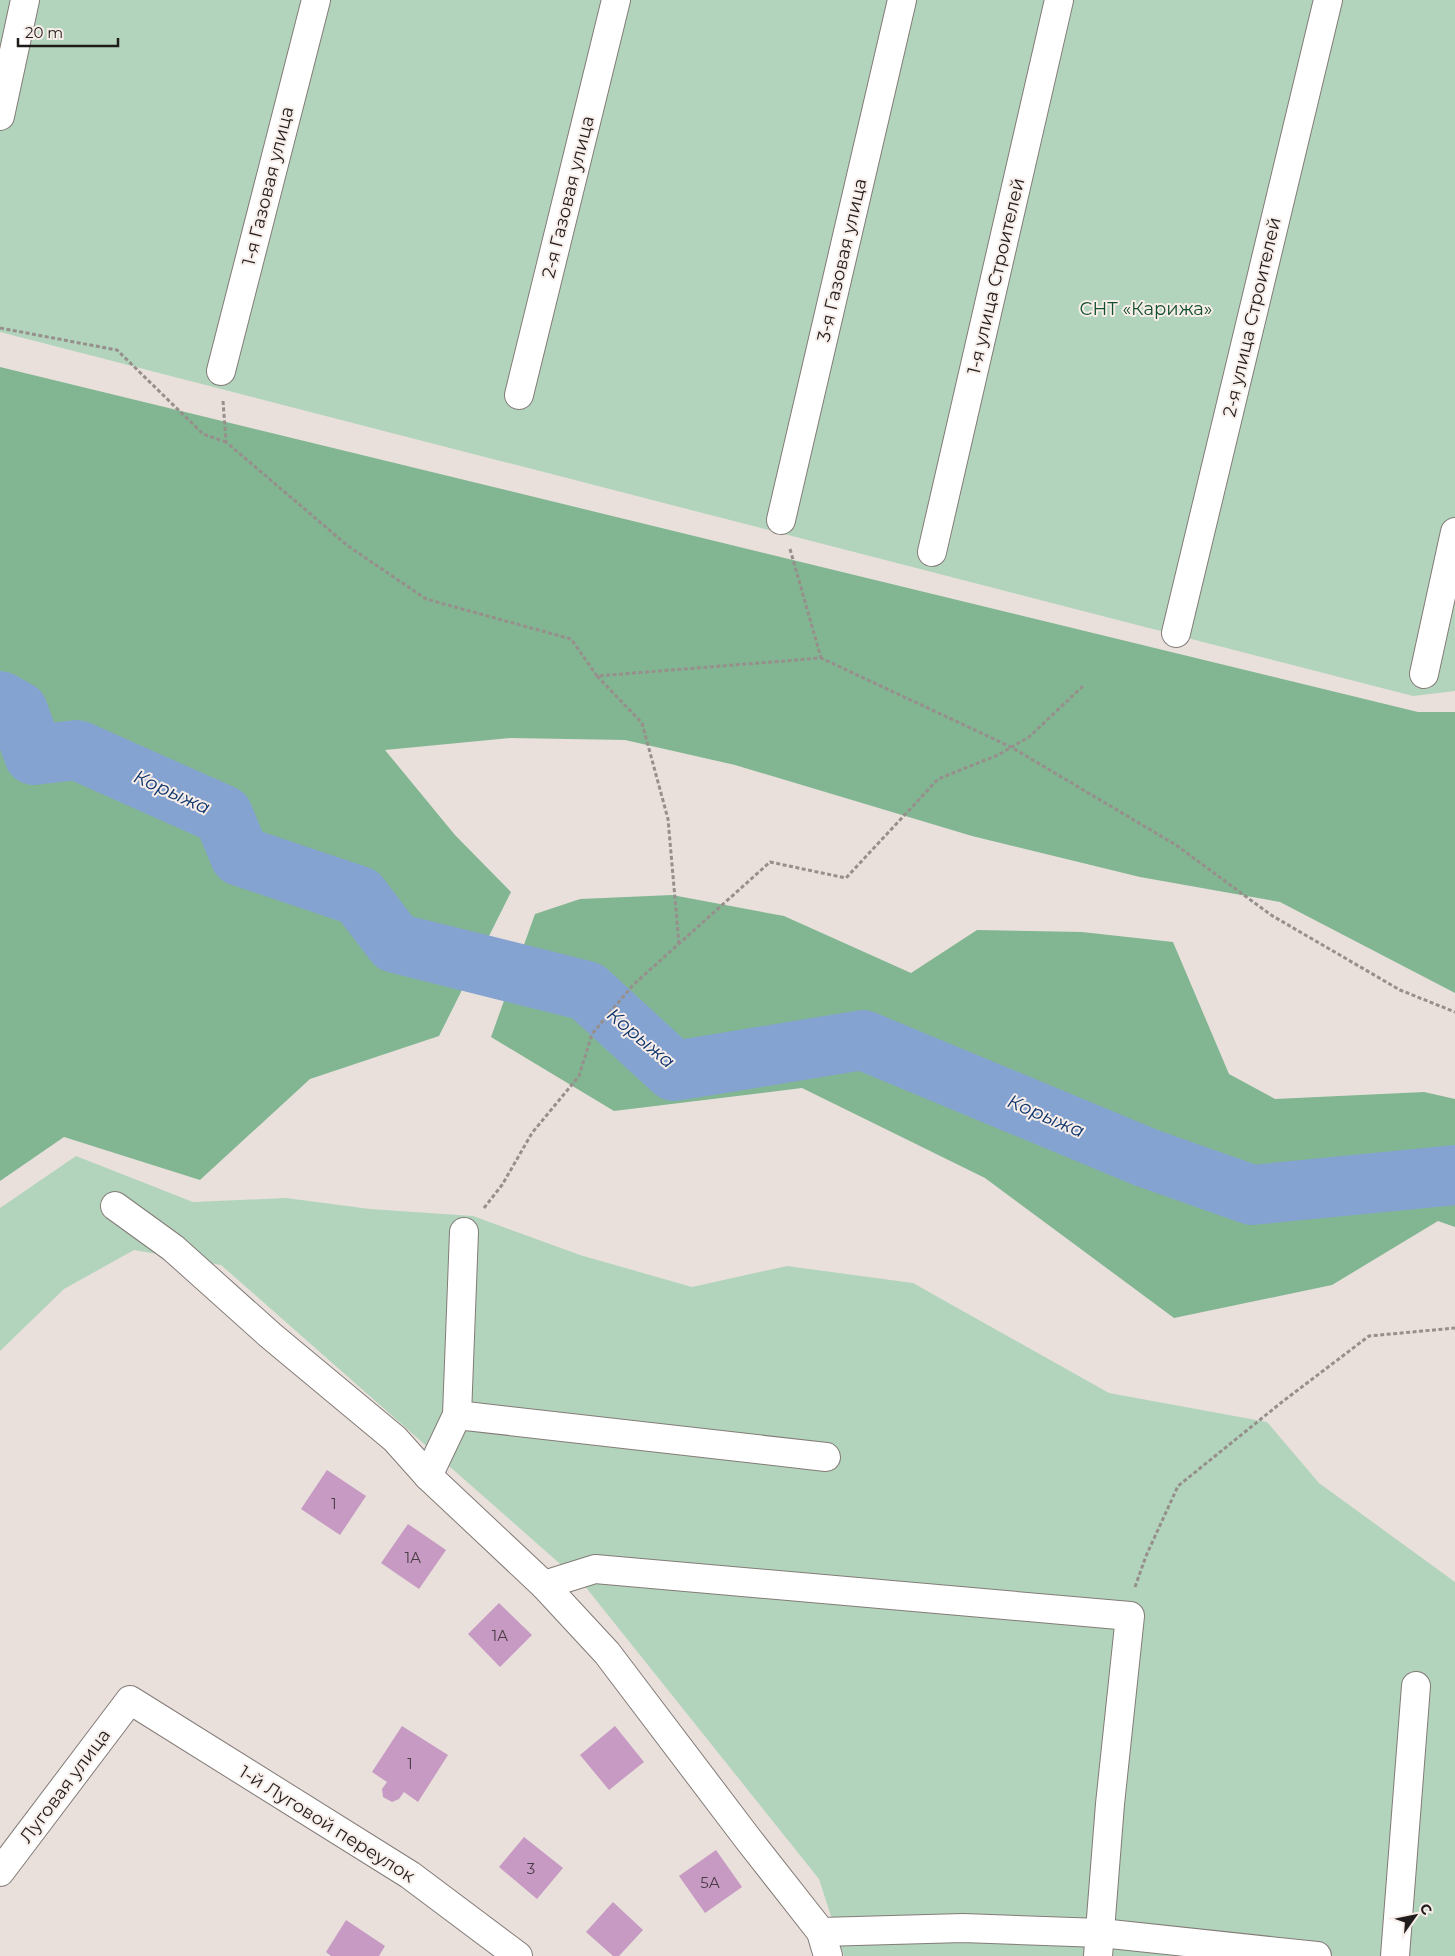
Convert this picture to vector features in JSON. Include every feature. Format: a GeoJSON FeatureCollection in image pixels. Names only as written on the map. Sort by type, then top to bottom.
{"type":"FeatureCollection","features":[{"type":"Feature","properties":{"kind":"street"},"geometry":{"type":"LineString","coordinates":[[0,116],[25,0]]}},
{"type":"Feature","properties":{"kind":"street","name":"1-я Газовая улица"},"geometry":{"type":"LineString","coordinates":[[221,371],[316,0]]}},
{"type":"Feature","properties":{"kind":"street","name":"2-я Газовая улица"},"geometry":{"type":"LineString","coordinates":[[519,395],[616,0]]}},
{"type":"Feature","properties":{"kind":"street","name":"3-я Газовая улица"},"geometry":{"type":"LineString","coordinates":[[781,520],[902,0]]}},
{"type":"Feature","properties":{"kind":"street","name":"1-я улица Строителей"},"geometry":{"type":"LineString","coordinates":[[932,552],[1059,0]]}},
{"type":"Feature","properties":{"kind":"street","name":"2-я улица Строителей"},"geometry":{"type":"LineString","coordinates":[[1176,634],[1328,0]]}},
{"type":"Feature","properties":{"kind":"street"},"geometry":{"type":"LineString","coordinates":[[1424,674],[1455,532]]}},
{"type":"Feature","properties":{"kind":"street"},"geometry":{"type":"LineString","coordinates":[[115,1206],[174,1248],[270,1335],[395,1439],[428,1476],[544,1585],[607,1653],[825,1944],[963,1928],[1099,1944],[1317,1956]]}},
{"type":"Feature","properties":{"kind":"street"},"geometry":{"type":"LineString","coordinates":[[428,1476],[457,1415],[464,1232]]}},
{"type":"Feature","properties":{"kind":"street"},"geometry":{"type":"LineString","coordinates":[[457,1415],[826,1457]]}},
{"type":"Feature","properties":{"kind":"street"},"geometry":{"type":"LineString","coordinates":[[544,1585],[595,1569],[1130,1616],[1110,1804],[1099,1944]]}},
{"type":"Feature","properties":{"kind":"street"},"geometry":{"type":"LineString","coordinates":[[1395,1956],[1416,1686]]}},
{"type":"Feature","properties":{"kind":"street","name":"Луговая улица"},"geometry":{"type":"LineString","coordinates":[[0,1872],[130,1700]]}},
{"type":"Feature","properties":{"kind":"street","name":"1-й Луговой переулок"},"geometry":{"type":"LineString","coordinates":[[130,1700],[410,1875],[518,1956]]}},
{"type":"Feature","properties":{"kind":"path"},"geometry":{"type":"LineString","coordinates":[[0,328],[117,350],[203,434],[226,442],[348,546],[426,599],[571,639],[597,676],[642,723],[668,819],[679,944]]}},
{"type":"Feature","properties":{"kind":"path"},"geometry":{"type":"LineString","coordinates":[[221,371],[226,442]]}},
{"type":"Feature","properties":{"kind":"path"},"geometry":{"type":"LineString","coordinates":[[781,520],[821,658]]}},
{"type":"Feature","properties":{"kind":"path"},"geometry":{"type":"LineString","coordinates":[[597,676],[821,658],[1011,747],[1176,845],[1271,915],[1400,990],[1455,1012]]}},
{"type":"Feature","properties":{"kind":"path"},"geometry":{"type":"LineString","coordinates":[[502,1185],[532,1132],[579,1076],[592,1034],[633,985],[770,862],[846,878],[938,779],[998,755],[1029,737],[1083,686]]}},
{"type":"Feature","properties":{"kind":"path"},"geometry":{"type":"LineString","coordinates":[[1135,1586],[1146,1556],[1178,1486],[1282,1402],[1369,1336],[1455,1328]]}},
{"type":"Feature","properties":{"kind":"green space","name":"СНТ «Карижа»"},"geometry":{"type":"Polygon","coordinates":[[[0,0],[1455,0],[1455,691],[1413,696],[0,332],[0,0]]]}},
{"type":"Feature","properties":{"kind":"green space"},"geometry":{"type":"Polygon","coordinates":[[[0,367],[1418,712],[1455,712],[1455,993],[1280,902],[1140,877],[972,836],[735,765],[625,740],[511,738],[385,750],[455,835],[511,892],[439,1036],[310,1079],[200,1180],[64,1137],[0,1181],[0,367]]]}},
{"type":"Feature","properties":{"kind":"green space"},"geometry":{"type":"Polygon","coordinates":[[[672,895],[784,916],[911,973],[977,930],[1082,932],[1173,942],[1229,1074],[1275,1099],[1424,1092],[1455,1099],[1455,1227],[1438,1221],[1332,1285],[1174,1318],[985,1178],[802,1088],[614,1111],[491,1037],[535,914],[580,899],[672,895]]]}},
{"type":"Feature","properties":{"kind":"green space"},"geometry":{"type":"Polygon","coordinates":[[[76,1156],[193,1202],[286,1198],[370,1209],[473,1216],[580,1255],[692,1287],[787,1266],[913,1283],[1109,1393],[1267,1422],[1319,1483],[1455,1582],[1455,1956],[844,1956],[819,1879],[584,1585],[221,1265],[134,1250],[64,1289],[0,1351],[0,1208],[76,1156]]]}},
{"type":"Feature","properties":{"kind":"building"},"geometry":{"type":"Polygon","coordinates":[[[327,1470],[366,1496],[340,1535],[301,1509],[327,1470]]]}},
{"type":"Feature","properties":{"kind":"building"},"geometry":{"type":"Polygon","coordinates":[[[408,1524],[446,1550],[419,1589],[381,1563],[408,1524]]]}},
{"type":"Feature","properties":{"kind":"building"},"geometry":{"type":"Polygon","coordinates":[[[499,1603],[532,1635],[500,1667],[468,1634],[499,1603]]]}},
{"type":"Feature","properties":{"kind":"building"},"geometry":{"type":"Polygon","coordinates":[[[402,1726],[448,1755],[418,1802],[404,1792],[399,1799],[392,1802],[383,1797],[382,1789],[387,1782],[372,1772],[402,1726]]]}},
{"type":"Feature","properties":{"kind":"building"},"geometry":{"type":"Polygon","coordinates":[[[615,1726],[644,1762],[609,1790],[580,1755],[615,1726]]]}},
{"type":"Feature","properties":{"kind":"building"},"geometry":{"type":"Polygon","coordinates":[[[524,1837],[563,1868],[537,1899],[499,1867],[524,1837]]]}},
{"type":"Feature","properties":{"kind":"building"},"geometry":{"type":"Polygon","coordinates":[[[716,1850],[742,1887],[705,1913],[679,1876],[716,1850]]]}},
{"type":"Feature","properties":{"kind":"building"},"geometry":{"type":"Polygon","coordinates":[[[613,1902],[643,1930],[619,1956],[613,1956],[586,1932],[613,1902]]]}},
{"type":"Feature","properties":{"kind":"building"},"geometry":{"type":"Polygon","coordinates":[[[346,1920],[385,1946],[379,1956],[331,1956],[326,1952],[346,1920]]]}},
{"type":"Feature","properties":{"kind":"waterway","name":"Корыжа"},"geometry":{"type":"LineString","coordinates":[[0,701],[18,711],[34,755],[77,750],[223,815],[240,856],[359,896],[395,943],[587,991],[674,1071],[863,1040],[1147,1158],[1252,1195],[1455,1175]]}}]}
